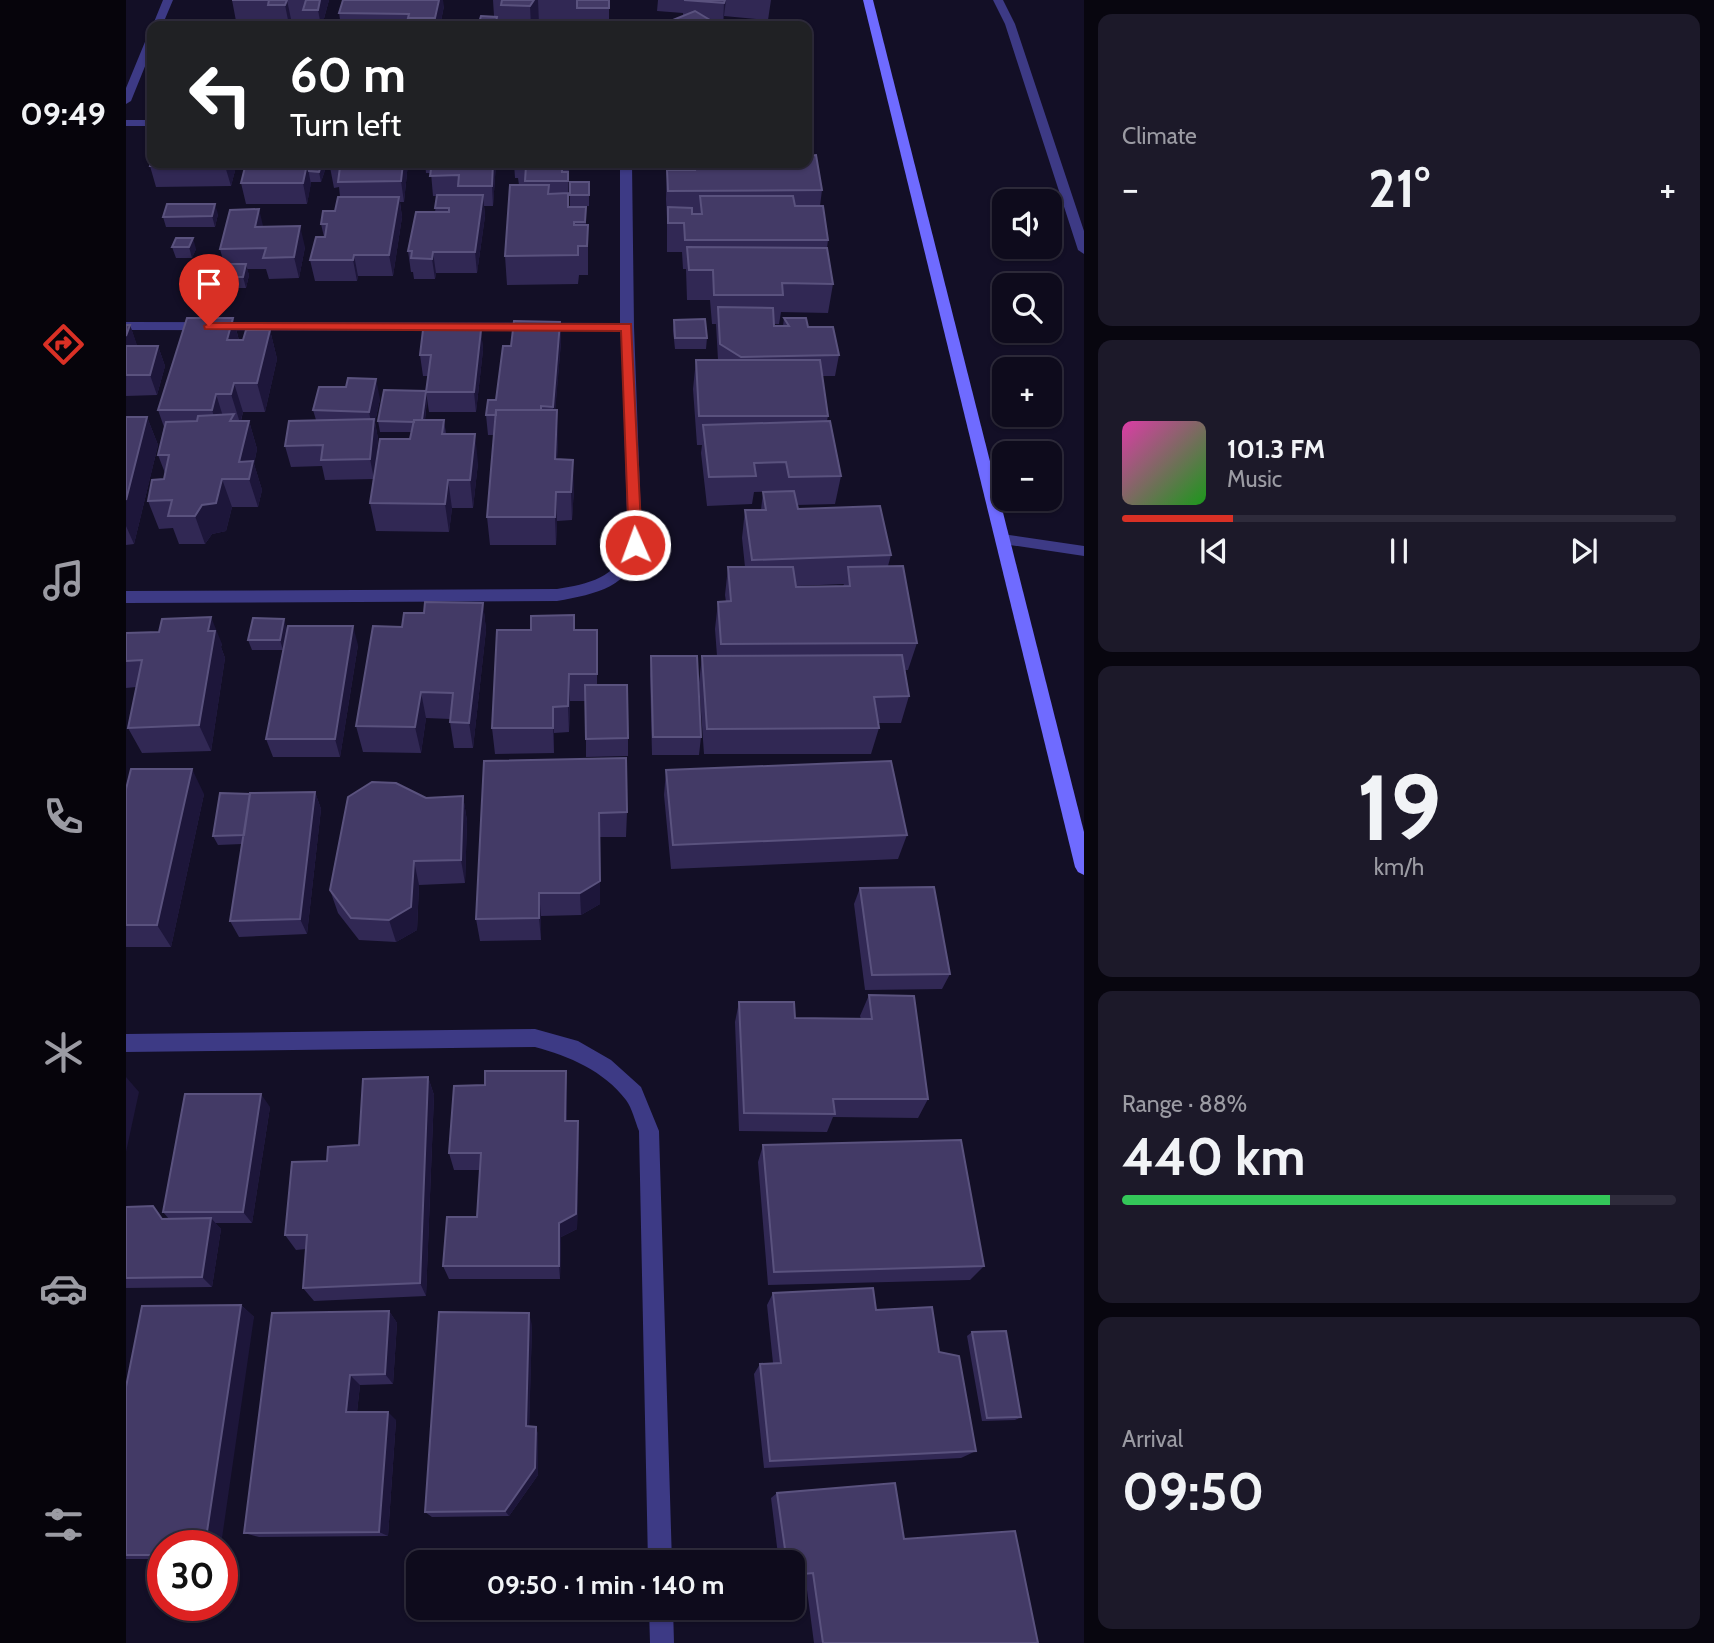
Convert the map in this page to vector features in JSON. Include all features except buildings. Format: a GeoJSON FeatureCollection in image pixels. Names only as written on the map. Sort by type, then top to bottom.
{"type":"FeatureCollection","features":[{"type":"Feature","properties":{"kind":"main road"},"geometry":{"type":"LineString","coordinates":[[868,0],[1084,867]]}},
{"type":"Feature","properties":{"kind":"street"},"geometry":{"type":"LineString","coordinates":[[159,21],[168,0]]}},
{"type":"Feature","properties":{"kind":"street"},"geometry":{"type":"LineString","coordinates":[[998,0],[1010,24],[1084,250]]}},
{"type":"Feature","properties":{"kind":"street"},"geometry":{"type":"LineString","coordinates":[[126,101],[130,80],[147,47]]}},
{"type":"Feature","properties":{"kind":"street"},"geometry":{"type":"LineString","coordinates":[[126,122],[147,123]]}},
{"type":"Feature","properties":{"kind":"street"},"geometry":{"type":"LineString","coordinates":[[126,597],[557,595],[585,590],[607,581],[627,565],[635,545],[627,327],[626,168]]}},
{"type":"Feature","properties":{"kind":"street"},"geometry":{"type":"LineString","coordinates":[[126,326],[627,327]]}},
{"type":"Feature","properties":{"kind":"street"},"geometry":{"type":"LineString","coordinates":[[1002,538],[1084,551]]}},
{"type":"Feature","properties":{"kind":"street"},"geometry":{"type":"LineString","coordinates":[[126,1043],[535,1038],[571,1047],[604,1066],[635,1094],[649,1131],[660,1550]]}},
{"type":"Feature","properties":{"kind":"street"},"geometry":{"type":"LineString","coordinates":[[661,1620],[662,1643]]}},
{"type":"Feature","properties":{"kind":"route"},"geometry":{"type":"LineString","coordinates":[[209,326],[627,327],[635,545]]}}]}
